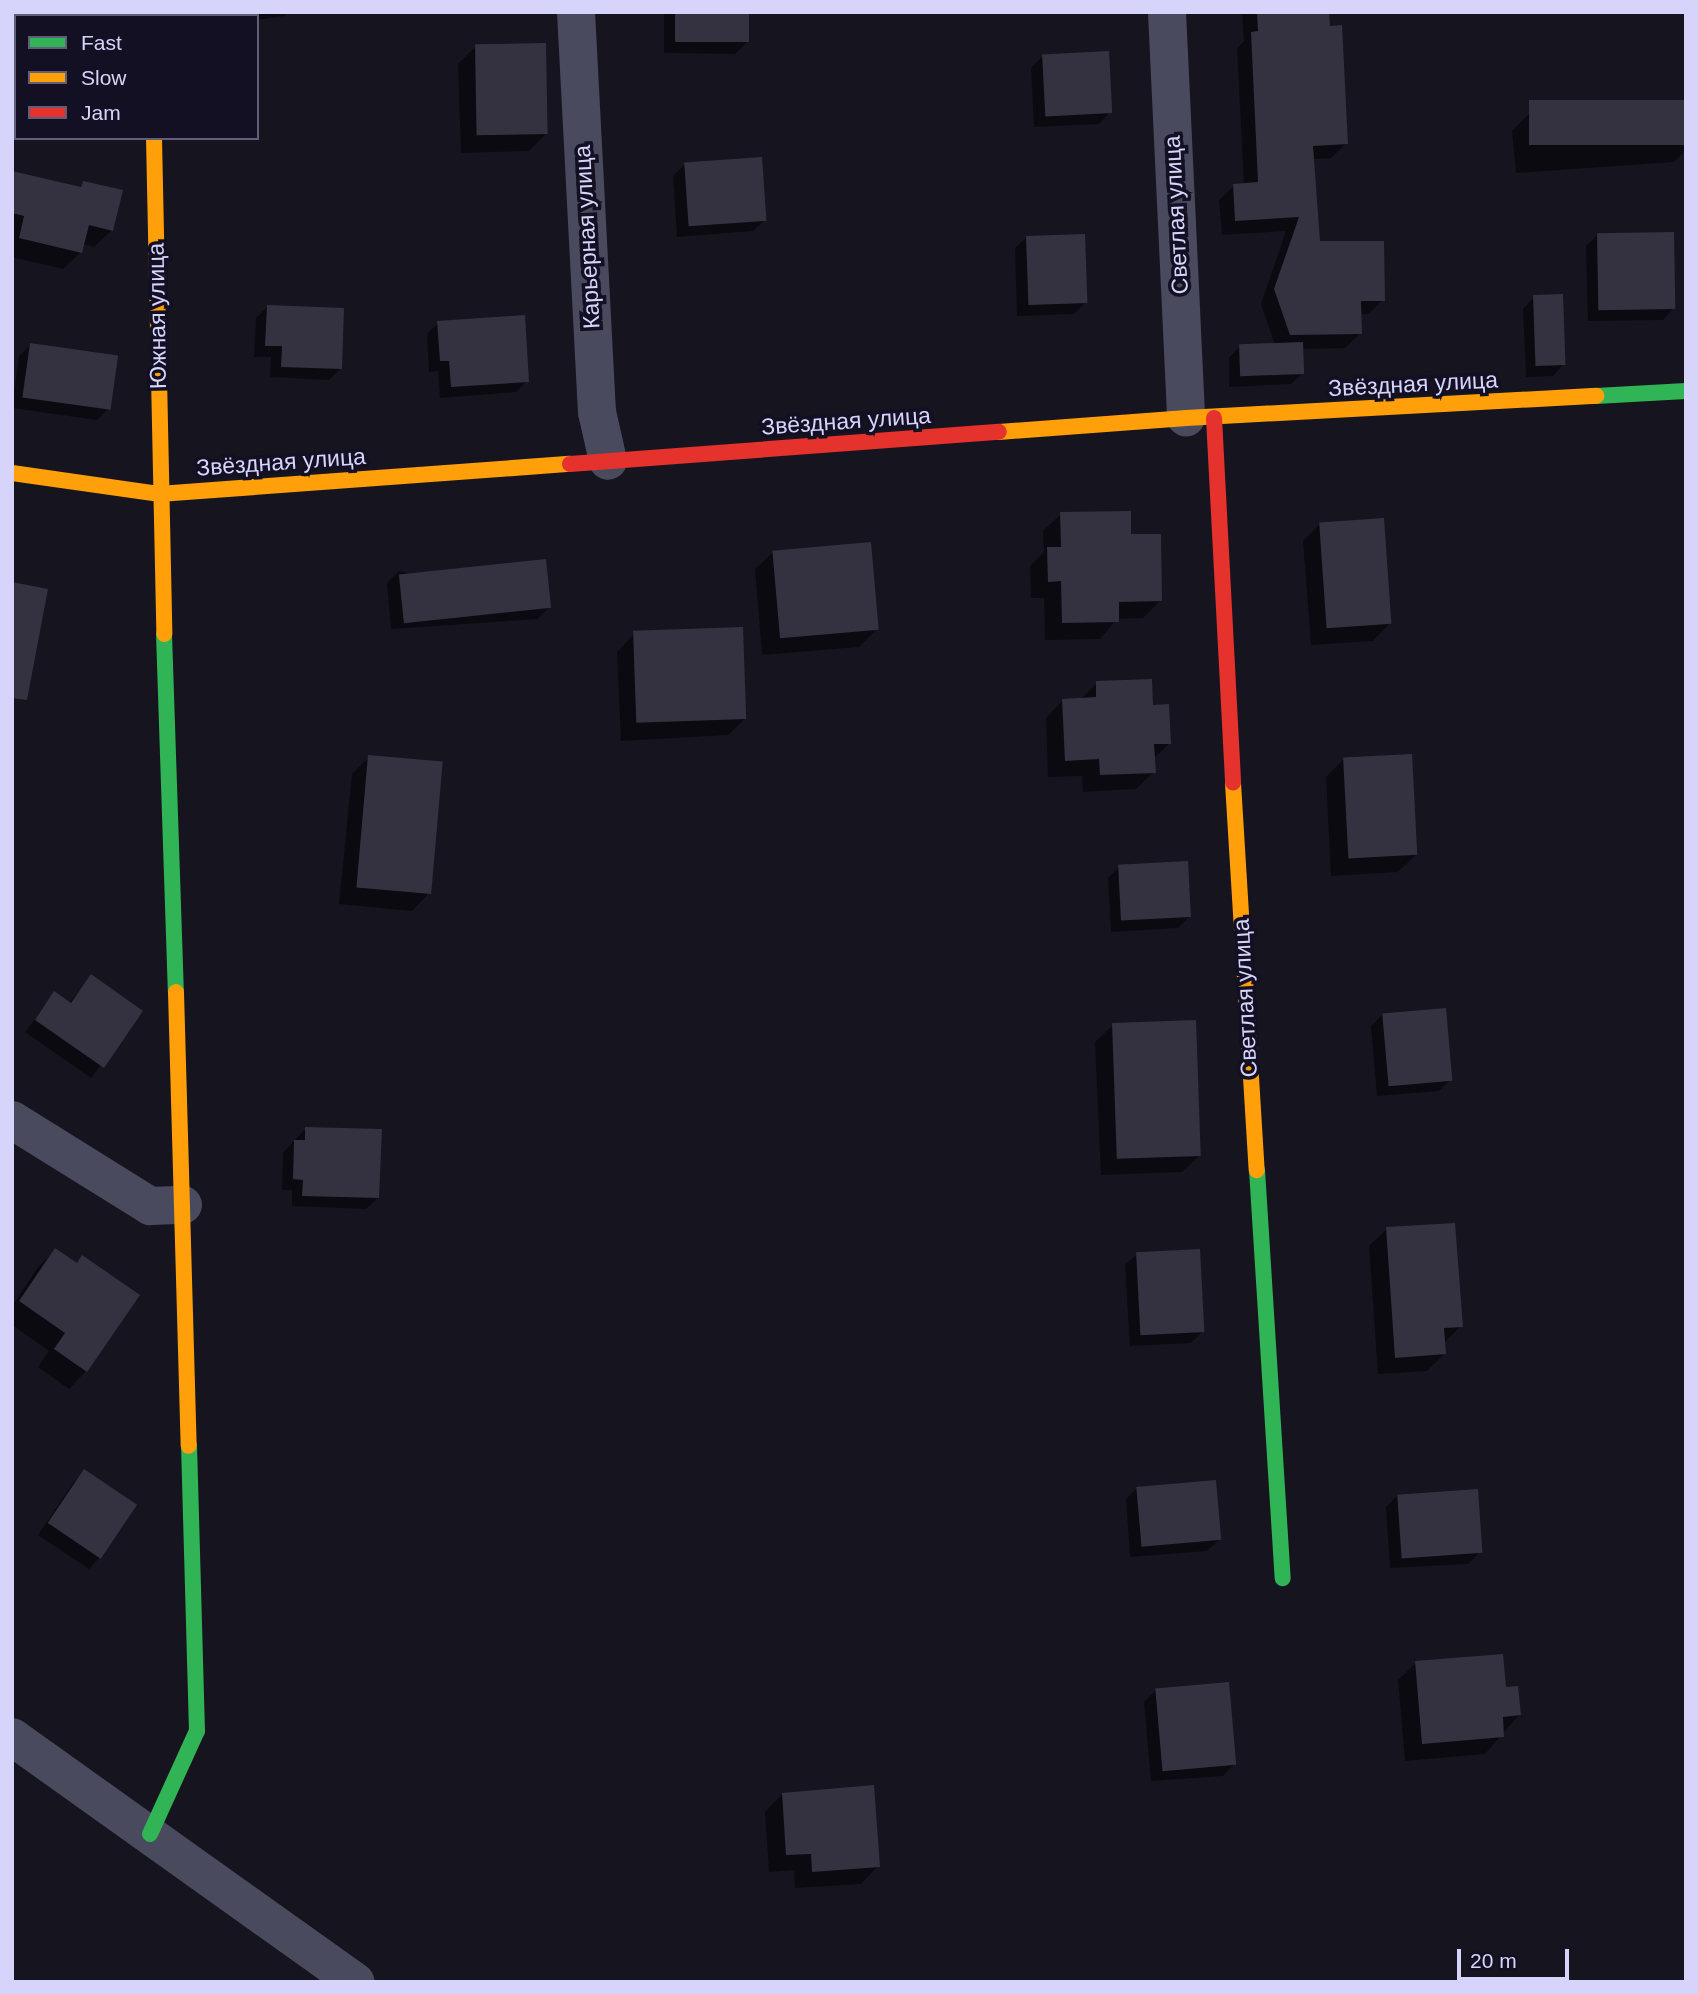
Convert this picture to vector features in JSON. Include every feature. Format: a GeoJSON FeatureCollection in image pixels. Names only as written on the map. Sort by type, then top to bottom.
{"type":"FeatureCollection","features":[{"type":"Feature","properties":{"kind":"street","name":"Карьерная улица"},"geometry":{"type":"LineString","coordinates":[[576,12],[597,412],[608,461]]}},
{"type":"Feature","properties":{"kind":"street","name":"Светлая улица"},"geometry":{"type":"LineString","coordinates":[[1167,12],[1237,873],[1283,1578]]}},
{"type":"Feature","properties":{"kind":"street","name":"Южная улица"},"geometry":{"type":"LineString","coordinates":[[150,1834],[197,1731],[183,1205],[159,494],[154,140]]}},
{"type":"Feature","properties":{"kind":"street","name":"Звёздная улица"},"geometry":{"type":"LineString","coordinates":[[12,473],[159,494],[1200,418],[1686,391]]}},
{"type":"Feature","properties":{"kind":"street"},"geometry":{"type":"LineString","coordinates":[[12,1121],[150,1206],[183,1205]]}},
{"type":"Feature","properties":{"kind":"street"},"geometry":{"type":"LineString","coordinates":[[12,1737],[356,1982]]}},
{"type":"Feature","properties":{"kind":"building"},"geometry":{"type":"Polygon","coordinates":[[[675,12],[749,12],[749,42],[675,42],[675,12]]]}},
{"type":"Feature","properties":{"kind":"building"},"geometry":{"type":"Polygon","coordinates":[[[1257,12],[1329,12],[1330,26],[1342,25],[1348,144],[1313,146],[1320,241],[1384,241],[1385,301],[1361,301],[1362,334],[1290,335],[1274,289],[1299,217],[1235,221],[1233,184],[1258,182],[1251,32],[1258,31],[1257,12]]]}},
{"type":"Feature","properties":{"kind":"building"},"geometry":{"type":"Polygon","coordinates":[[[546,43],[548,134],[477,135],[475,44],[546,43]]]}},
{"type":"Feature","properties":{"kind":"building"},"geometry":{"type":"Polygon","coordinates":[[[1109,51],[1112,113],[1045,116],[1042,55],[1109,51]]]}},
{"type":"Feature","properties":{"kind":"building"},"geometry":{"type":"Polygon","coordinates":[[[1529,100],[1686,100],[1686,145],[1529,145],[1529,100]]]}},
{"type":"Feature","properties":{"kind":"building"},"geometry":{"type":"Polygon","coordinates":[[[762,157],[766,221],[689,226],[684,162],[762,157]]]}},
{"type":"Feature","properties":{"kind":"building"},"geometry":{"type":"Polygon","coordinates":[[[12,171],[81,187],[83,181],[123,190],[113,231],[89,225],[82,253],[19,238],[24,216],[12,213],[12,171]]]}},
{"type":"Feature","properties":{"kind":"building"},"geometry":{"type":"Polygon","coordinates":[[[1674,232],[1675,309],[1598,310],[1597,233],[1674,232]]]}},
{"type":"Feature","properties":{"kind":"building"},"geometry":{"type":"Polygon","coordinates":[[[1085,234],[1087,303],[1028,305],[1026,236],[1085,234]]]}},
{"type":"Feature","properties":{"kind":"building"},"geometry":{"type":"Polygon","coordinates":[[[1563,294],[1565,365],[1535,366],[1533,295],[1563,294]]]}},
{"type":"Feature","properties":{"kind":"building"},"geometry":{"type":"Polygon","coordinates":[[[267,305],[344,308],[342,369],[281,367],[282,346],[265,346],[267,305]]]}},
{"type":"Feature","properties":{"kind":"building"},"geometry":{"type":"Polygon","coordinates":[[[525,315],[529,382],[451,387],[449,361],[440,361],[437,321],[525,315]]]}},
{"type":"Feature","properties":{"kind":"building"},"geometry":{"type":"Polygon","coordinates":[[[1303,342],[1304,374],[1240,376],[1239,344],[1303,342]]]}},
{"type":"Feature","properties":{"kind":"building"},"geometry":{"type":"Polygon","coordinates":[[[30,343],[118,355],[110,410],[22,397],[30,343]]]}},
{"type":"Feature","properties":{"kind":"building"},"geometry":{"type":"Polygon","coordinates":[[[1131,511],[1131,534],[1161,534],[1162,601],[1119,602],[1119,622],[1062,623],[1061,581],[1048,582],[1047,547],[1061,547],[1060,512],[1131,511]]]}},
{"type":"Feature","properties":{"kind":"building"},"geometry":{"type":"Polygon","coordinates":[[[1384,518],[1391,624],[1327,628],[1319,523],[1384,518]]]}},
{"type":"Feature","properties":{"kind":"building"},"geometry":{"type":"Polygon","coordinates":[[[871,542],[879,630],[780,638],[772,551],[871,542]]]}},
{"type":"Feature","properties":{"kind":"building"},"geometry":{"type":"Polygon","coordinates":[[[546,559],[551,608],[404,623],[399,574],[546,559]]]}},
{"type":"Feature","properties":{"kind":"building"},"geometry":{"type":"Polygon","coordinates":[[[12,582],[48,589],[27,700],[12,698],[12,582]]]}},
{"type":"Feature","properties":{"kind":"building"},"geometry":{"type":"Polygon","coordinates":[[[743,627],[746,719],[636,723],[633,631],[743,627]]]}},
{"type":"Feature","properties":{"kind":"building"},"geometry":{"type":"Polygon","coordinates":[[[1152,679],[1153,705],[1169,704],[1171,744],[1154,744],[1156,773],[1100,775],[1099,759],[1065,761],[1062,699],[1096,697],[1096,681],[1152,679]]]}},
{"type":"Feature","properties":{"kind":"building"},"geometry":{"type":"Polygon","coordinates":[[[1412,754],[1417,855],[1348,858],[1343,758],[1412,754]]]}},
{"type":"Feature","properties":{"kind":"building"},"geometry":{"type":"Polygon","coordinates":[[[368,755],[443,762],[431,894],[356,887],[368,755]]]}},
{"type":"Feature","properties":{"kind":"building"},"geometry":{"type":"Polygon","coordinates":[[[1188,861],[1191,917],[1121,921],[1118,865],[1188,861]]]}},
{"type":"Feature","properties":{"kind":"building"},"geometry":{"type":"Polygon","coordinates":[[[91,974],[143,1011],[104,1068],[35,1020],[54,991],[71,1003],[91,974]]]}},
{"type":"Feature","properties":{"kind":"building"},"geometry":{"type":"Polygon","coordinates":[[[1446,1008],[1452,1081],[1389,1086],[1382,1014],[1446,1008]]]}},
{"type":"Feature","properties":{"kind":"building"},"geometry":{"type":"Polygon","coordinates":[[[1196,1020],[1201,1156],[1117,1159],[1112,1023],[1196,1020]]]}},
{"type":"Feature","properties":{"kind":"building"},"geometry":{"type":"Polygon","coordinates":[[[305,1127],[382,1129],[379,1198],[302,1196],[303,1180],[293,1179],[294,1140],[305,1140],[305,1127]]]}},
{"type":"Feature","properties":{"kind":"building"},"geometry":{"type":"Polygon","coordinates":[[[1455,1223],[1463,1327],[1444,1328],[1446,1354],[1395,1358],[1386,1227],[1455,1223]]]}},
{"type":"Feature","properties":{"kind":"building"},"geometry":{"type":"Polygon","coordinates":[[[55,1248],[77,1263],[82,1255],[140,1295],[87,1372],[54,1349],[65,1333],[19,1301],[55,1248]]]}},
{"type":"Feature","properties":{"kind":"building"},"geometry":{"type":"Polygon","coordinates":[[[1200,1249],[1204,1332],[1140,1335],[1136,1252],[1200,1249]]]}},
{"type":"Feature","properties":{"kind":"building"},"geometry":{"type":"Polygon","coordinates":[[[84,1469],[137,1505],[101,1559],[48,1523],[84,1469]]]}},
{"type":"Feature","properties":{"kind":"building"},"geometry":{"type":"Polygon","coordinates":[[[1216,1480],[1221,1540],[1142,1547],[1136,1487],[1216,1480]]]}},
{"type":"Feature","properties":{"kind":"building"},"geometry":{"type":"Polygon","coordinates":[[[1478,1489],[1482,1553],[1402,1558],[1397,1495],[1478,1489]]]}},
{"type":"Feature","properties":{"kind":"building"},"geometry":{"type":"Polygon","coordinates":[[[1503,1654],[1506,1687],[1518,1686],[1521,1715],[1503,1717],[1504,1737],[1422,1744],[1415,1661],[1503,1654]]]}},
{"type":"Feature","properties":{"kind":"building"},"geometry":{"type":"Polygon","coordinates":[[[1229,1682],[1236,1765],[1163,1771],[1155,1688],[1229,1682]]]}},
{"type":"Feature","properties":{"kind":"building"},"geometry":{"type":"Polygon","coordinates":[[[874,1785],[880,1867],[812,1872],[811,1854],[786,1855],[782,1793],[874,1785]]]}},
{"type":"Feature","properties":{"kind":"traffic: fast"},"geometry":{"type":"LineString","coordinates":[[1596,396],[1686,391]]}},
{"type":"Feature","properties":{"kind":"traffic: fast"},"geometry":{"type":"LineString","coordinates":[[164,634],[176,992]]}},
{"type":"Feature","properties":{"kind":"traffic: fast"},"geometry":{"type":"LineString","coordinates":[[1257,1170],[1283,1578]]}},
{"type":"Feature","properties":{"kind":"traffic: fast"},"geometry":{"type":"LineString","coordinates":[[150,1834],[197,1731],[189,1446]]}},
{"type":"Feature","properties":{"kind":"traffic: slow"},"geometry":{"type":"LineString","coordinates":[[154,140],[164,634]]}},
{"type":"Feature","properties":{"kind":"traffic: slow"},"geometry":{"type":"LineString","coordinates":[[999,432],[1186,418],[1596,396]]}},
{"type":"Feature","properties":{"kind":"traffic: slow"},"geometry":{"type":"LineString","coordinates":[[12,473],[159,494],[570,464]]}},
{"type":"Feature","properties":{"kind":"traffic: slow"},"geometry":{"type":"LineString","coordinates":[[1233,783],[1257,1170]]}},
{"type":"Feature","properties":{"kind":"traffic: slow"},"geometry":{"type":"LineString","coordinates":[[176,992],[189,1446]]}},
{"type":"Feature","properties":{"kind":"traffic: jam"},"geometry":{"type":"LineString","coordinates":[[1214,418],[1233,783]]}},
{"type":"Feature","properties":{"kind":"traffic: jam"},"geometry":{"type":"LineString","coordinates":[[570,464],[999,432]]}}]}
